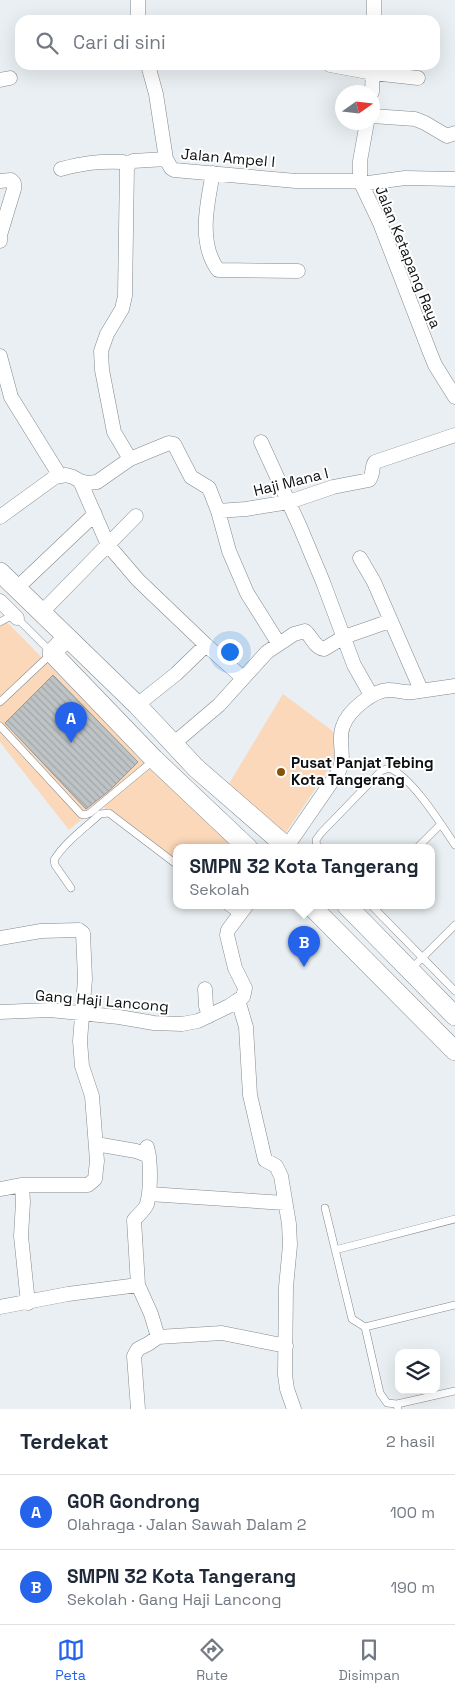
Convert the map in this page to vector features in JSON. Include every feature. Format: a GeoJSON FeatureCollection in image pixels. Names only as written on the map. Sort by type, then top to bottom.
{"type":"FeatureCollection","features":[{"type":"Feature","properties":{"kind":"street"},"geometry":{"type":"LineString","coordinates":[[138,0],[138,15]]}},
{"type":"Feature","properties":{"kind":"street"},"geometry":{"type":"LineString","coordinates":[[374,0],[374,15]]}},
{"type":"Feature","properties":{"kind":"street","name":"Jalan Ampel I"},"geometry":{"type":"LineString","coordinates":[[149,70],[158,103],[166,159],[174,170],[296,181],[360,183],[405,178],[455,179]]}},
{"type":"Feature","properties":{"kind":"street"},"geometry":{"type":"LineString","coordinates":[[372,85],[373,70]]}},
{"type":"Feature","properties":{"kind":"street"},"geometry":{"type":"LineString","coordinates":[[378,70],[418,78]]}},
{"type":"Feature","properties":{"kind":"street"},"geometry":{"type":"LineString","coordinates":[[380,117],[415,119],[443,134],[452,135],[455,133]]}},
{"type":"Feature","properties":{"kind":"street","name":"Jalan Ketapang Raya"},"geometry":{"type":"LineString","coordinates":[[366,130],[360,161],[360,183],[380,223],[429,350],[454,392]]}},
{"type":"Feature","properties":{"kind":"street"},"geometry":{"type":"LineString","coordinates":[[127,166],[133,161],[166,159]]}},
{"type":"Feature","properties":{"kind":"street"},"geometry":{"type":"LineString","coordinates":[[61,169],[102,161],[123,162],[127,166],[125,296],[122,310],[107,334],[101,351],[102,370],[114,432],[130,459]]}},
{"type":"Feature","properties":{"kind":"street"},"geometry":{"type":"LineString","coordinates":[[213,173],[207,203],[206,236],[212,260],[218,270],[298,271]]}},
{"type":"Feature","properties":{"kind":"street"},"geometry":{"type":"LineString","coordinates":[[0,182],[11,180],[14,183],[14,189],[0,235],[0,241]]}},
{"type":"Feature","properties":{"kind":"street"},"geometry":{"type":"LineString","coordinates":[[0,356],[6,400],[60,476]]}},
{"type":"Feature","properties":{"kind":"street","name":"Haji Mana I"},"geometry":{"type":"LineString","coordinates":[[218,511],[246,509],[288,502],[333,488],[370,480],[375,462],[455,435]]}},
{"type":"Feature","properties":{"kind":"street"},"geometry":{"type":"LineString","coordinates":[[261,442],[324,582],[354,665],[371,695]]}},
{"type":"Feature","properties":{"kind":"street"},"geometry":{"type":"LineString","coordinates":[[80,482],[97,482],[130,459],[169,443],[174,444],[191,477],[209,488],[214,496],[228,551],[247,593],[279,644]]}},
{"type":"Feature","properties":{"kind":"street"},"geometry":{"type":"LineString","coordinates":[[0,517],[55,477],[66,474],[73,476],[80,482],[108,545],[138,580],[243,678]]}},
{"type":"Feature","properties":{"kind":"street"},"geometry":{"type":"LineString","coordinates":[[16,588],[95,514]]}},
{"type":"Feature","properties":{"kind":"street"},"geometry":{"type":"LineString","coordinates":[[42,612],[136,516]]}},
{"type":"Feature","properties":{"kind":"street"},"geometry":{"type":"LineString","coordinates":[[360,558],[374,582],[421,690]]}},
{"type":"Feature","properties":{"kind":"street"},"geometry":{"type":"LineString","coordinates":[[0,572],[42,612],[57,647],[154,759],[244,844]]}},
{"type":"Feature","properties":{"kind":"street"},"geometry":{"type":"LineString","coordinates":[[0,601],[17,618]]}},
{"type":"Feature","properties":{"kind":"street"},"geometry":{"type":"LineString","coordinates":[[173,744],[219,705],[266,652],[294,634],[302,631],[308,634],[320,649],[324,649],[344,637],[390,620]]}},
{"type":"Feature","properties":{"kind":"street"},"geometry":{"type":"LineString","coordinates":[[137,705],[176,674],[206,645]]}},
{"type":"Feature","properties":{"kind":"street"},"geometry":{"type":"LineString","coordinates":[[57,647],[137,705],[196,768],[282,844]]}},
{"type":"Feature","properties":{"kind":"street"},"geometry":{"type":"LineString","coordinates":[[290,844],[339,771],[343,757],[341,738],[343,724],[371,695],[389,690],[407,692],[455,686]]}},
{"type":"Feature","properties":{"kind":"street"},"geometry":{"type":"LineString","coordinates":[[225,827],[241,808]]}},
{"type":"Feature","properties":{"kind":"street"},"geometry":{"type":"LineString","coordinates":[[314,909],[455,1051]]}},
{"type":"Feature","properties":{"kind":"street"},"geometry":{"type":"LineString","coordinates":[[354,909],[416,964],[455,1016]]}},
{"type":"Feature","properties":{"kind":"street"},"geometry":{"type":"LineString","coordinates":[[242,910],[228,930],[227,935],[235,968],[245,988],[243,997],[238,1000],[246,1027],[250,1094],[265,1160],[276,1166],[281,1176],[289,1224],[290,1245],[286,1287],[285,1375],[287,1389],[294,1409]]}},
{"type":"Feature","properties":{"kind":"street"},"geometry":{"type":"LineString","coordinates":[[0,938],[15,937],[41,931],[79,930],[83,933],[85,979],[81,1014],[80,1050],[82,1066],[92,1096],[97,1161],[95,1179],[88,1185],[22,1185],[0,1189]]}},
{"type":"Feature","properties":{"kind":"street"},"geometry":{"type":"LineString","coordinates":[[205,989],[206,1006],[209,1016]]}},
{"type":"Feature","properties":{"kind":"street","name":"Gang Haji Lancong"},"geometry":{"type":"LineString","coordinates":[[0,1012],[50,1010],[119,1017],[154,1024],[182,1024],[198,1021],[238,1000]]}},
{"type":"Feature","properties":{"kind":"street"},"geometry":{"type":"LineString","coordinates":[[96,1144],[148,1152],[149,1194],[146,1205],[134,1220],[138,1285],[151,1314],[158,1337]]}},
{"type":"Feature","properties":{"kind":"street"},"geometry":{"type":"LineString","coordinates":[[22,1185],[21,1236],[28,1303]]}},
{"type":"Feature","properties":{"kind":"street"},"geometry":{"type":"LineString","coordinates":[[149,1194],[285,1203]]}},
{"type":"Feature","properties":{"kind":"street"},"geometry":{"type":"LineString","coordinates":[[0,1308],[68,1294],[138,1285]]}},
{"type":"Feature","properties":{"kind":"street"},"geometry":{"type":"LineString","coordinates":[[138,1409],[134,1356],[138,1349],[158,1337],[222,1333],[286,1346]]}},
{"type":"Feature","properties":{"kind":"lane"},"geometry":{"type":"LineString","coordinates":[[0,622],[12,616],[17,618],[57,647],[0,702]]}},
{"type":"Feature","properties":{"kind":"lane"},"geometry":{"type":"LineString","coordinates":[[0,726],[80,814],[90,813],[154,759]]}},
{"type":"Feature","properties":{"kind":"lane"},"geometry":{"type":"LineString","coordinates":[[316,844],[316,840],[321,833],[381,771],[389,768],[396,770],[409,782],[455,845]]}},
{"type":"Feature","properties":{"kind":"lane"},"geometry":{"type":"LineString","coordinates":[[71,888],[55,865],[54,860],[100,814],[109,813],[173,862]]}},
{"type":"Feature","properties":{"kind":"lane"},"geometry":{"type":"LineString","coordinates":[[421,844],[441,824]]}},
{"type":"Feature","properties":{"kind":"lane"},"geometry":{"type":"LineString","coordinates":[[374,909],[416,964],[455,992]]}},
{"type":"Feature","properties":{"kind":"lane"},"geometry":{"type":"LineString","coordinates":[[416,964],[455,925]]}},
{"type":"Feature","properties":{"kind":"lane"},"geometry":{"type":"LineString","coordinates":[[325,1208],[352,1319],[365,1327],[380,1394],[387,1403],[397,1406],[455,1391]]}},
{"type":"Feature","properties":{"kind":"lane"},"geometry":{"type":"LineString","coordinates":[[335,1250],[455,1219]]}},
{"type":"Feature","properties":{"kind":"lane"},"geometry":{"type":"LineString","coordinates":[[365,1327],[455,1304]]}},
{"type":"Feature","properties":{"kind":"shaded area"},"geometry":{"type":"Polygon","coordinates":[[[5,620],[156,774],[231,844],[173,844],[173,863],[100,804],[69,830],[0,742],[0,624],[5,620]]]}},
{"type":"Feature","properties":{"kind":"shaded area","name":"Pusat Panjat Tebing Kota Tangerang"},"geometry":{"type":"Polygon","coordinates":[[[283,694],[334,732],[337,756],[285,834],[227,787],[283,694]]]}},
{"type":"Feature","properties":{"kind":"building"},"geometry":{"type":"Polygon","coordinates":[[[53,675],[138,762],[110,790],[86,809],[5,723],[53,675]]]}},
{"type":"Feature","properties":{"kind":"place","name":"GOR Gondrong"},"geometry":{"type":"Point","coordinates":[71,743]}},
{"type":"Feature","properties":{"kind":"place","name":"Pusat Panjat Tebing Kota Tangerang"},"geometry":{"type":"Point","coordinates":[281,772]}},
{"type":"Feature","properties":{"kind":"place","name":"SMPN 32 Kota Tangerang"},"geometry":{"type":"Point","coordinates":[304,967]}}]}
